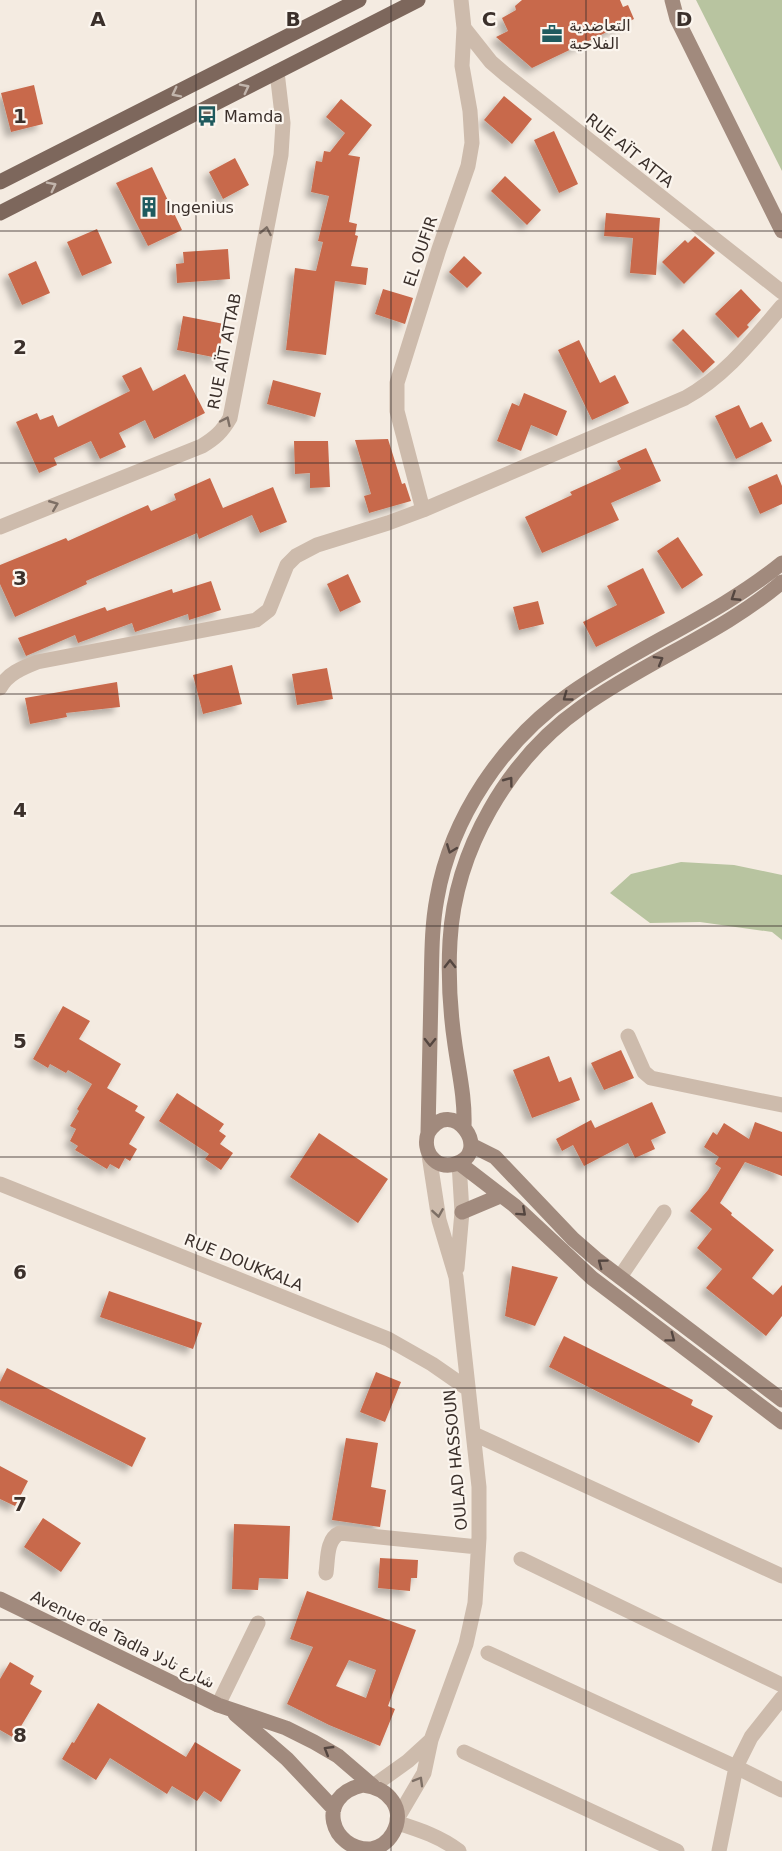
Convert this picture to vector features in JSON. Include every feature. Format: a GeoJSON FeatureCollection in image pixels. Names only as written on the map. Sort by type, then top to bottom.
{"type":"FeatureCollection","features":[{"type":"Feature","properties":{"kind":"main road"},"geometry":{"type":"LineString","coordinates":[[0,182],[359,0]]}},
{"type":"Feature","properties":{"kind":"main road"},"geometry":{"type":"LineString","coordinates":[[0,213],[418,0]]}},
{"type":"Feature","properties":{"kind":"street","name":"EL OUFIR"},"geometry":{"type":"LineString","coordinates":[[423,510],[397,411],[397,390],[418,314],[460,192],[470,154],[472,124],[462,66],[464,28],[461,0]]}},
{"type":"Feature","properties":{"kind":"street"},"geometry":{"type":"LineString","coordinates":[[660,0],[677,19]]}},
{"type":"Feature","properties":{"kind":"street"},"geometry":{"type":"LineString","coordinates":[[672,0],[677,19],[782,231]]}},
{"type":"Feature","properties":{"kind":"street","name":"RUE AÏT ATTA"},"geometry":{"type":"LineString","coordinates":[[464,28],[491,62],[505,74],[782,292]]}},
{"type":"Feature","properties":{"kind":"street","name":"RUE AÏT ATTAB"},"geometry":{"type":"LineString","coordinates":[[0,527],[202,446],[224,429],[230,418],[280,155],[283,123],[277,72]]}},
{"type":"Feature","properties":{"kind":"street"},"geometry":{"type":"LineString","coordinates":[[0,688],[12,674],[37,662],[256,620],[269,610],[287,565],[297,556],[317,545],[423,510],[685,398],[700,390],[729,366],[782,306]]}},
{"type":"Feature","properties":{"kind":"street"},"geometry":{"type":"LineString","coordinates":[[428,1133],[434,1125],[444,1120],[454,1121],[464,1126],[471,1145],[467,1155],[459,1163],[450,1166],[442,1164],[429,1155],[426,1143],[431,937],[437,896],[448,856],[460,827],[484,782],[509,749],[538,719],[570,694],[732,600],[782,563]]}},
{"type":"Feature","properties":{"kind":"street"},"geometry":{"type":"LineString","coordinates":[[464,1126],[464,1101],[450,992],[450,939],[456,901],[466,862],[501,792],[524,760],[551,732],[582,707],[741,613],[782,582]]}},
{"type":"Feature","properties":{"kind":"street"},"geometry":{"type":"LineString","coordinates":[[628,1036],[644,1072],[651,1078],[782,1105]]}},
{"type":"Feature","properties":{"kind":"street"},"geometry":{"type":"LineString","coordinates":[[471,1145],[495,1157],[573,1239],[782,1400]]}},
{"type":"Feature","properties":{"kind":"street","name":"OULAD HASSOUN"},"geometry":{"type":"LineString","coordinates":[[398,1821],[424,1773],[431,1740],[470,1628],[475,1603],[478,1547],[479,1487],[456,1277],[439,1220],[429,1155]]}},
{"type":"Feature","properties":{"kind":"street"},"geometry":{"type":"LineString","coordinates":[[459,1163],[515,1206],[592,1278],[782,1422]]}},
{"type":"Feature","properties":{"kind":"street","name":"OULAD HASSOUN"},"geometry":{"type":"LineString","coordinates":[[456,1277],[462,1212],[459,1163]]}},
{"type":"Feature","properties":{"kind":"street","name":"RUE DOUKKALA"},"geometry":{"type":"LineString","coordinates":[[0,1184],[388,1339],[432,1364],[468,1389]]}},
{"type":"Feature","properties":{"kind":"street"},"geometry":{"type":"LineString","coordinates":[[462,1212],[500,1196]]}},
{"type":"Feature","properties":{"kind":"street"},"geometry":{"type":"LineString","coordinates":[[620,1277],[664,1212]]}},
{"type":"Feature","properties":{"kind":"street"},"geometry":{"type":"LineString","coordinates":[[720,1376],[731,1361]]}},
{"type":"Feature","properties":{"kind":"street"},"geometry":{"type":"LineString","coordinates":[[474,1434],[782,1576]]}},
{"type":"Feature","properties":{"kind":"street"},"geometry":{"type":"LineString","coordinates":[[326,1573],[330,1540],[339,1533],[478,1547]]}},
{"type":"Feature","properties":{"kind":"street"},"geometry":{"type":"LineString","coordinates":[[522,1559],[782,1685]]}},
{"type":"Feature","properties":{"kind":"street","name":"Avenue de Tadla شارع تادلا"},"geometry":{"type":"LineString","coordinates":[[0,1599],[224,1708],[285,1728],[314,1742],[338,1756],[374,1786]]}},
{"type":"Feature","properties":{"kind":"street"},"geometry":{"type":"LineString","coordinates":[[224,1708],[258,1623]]}},
{"type":"Feature","properties":{"kind":"street"},"geometry":{"type":"LineString","coordinates":[[488,1653],[782,1790]]}},
{"type":"Feature","properties":{"kind":"street"},"geometry":{"type":"LineString","coordinates":[[719,1851],[736,1767],[751,1737],[782,1698]]}},
{"type":"Feature","properties":{"kind":"street","name":"Avenue de Tadla شارع تادلا"},"geometry":{"type":"LineString","coordinates":[[224,1708],[287,1760],[334,1809]]}},
{"type":"Feature","properties":{"kind":"street","name":"OULAD HASSOUN"},"geometry":{"type":"LineString","coordinates":[[374,1786],[408,1761],[431,1740]]}},
{"type":"Feature","properties":{"kind":"street"},"geometry":{"type":"LineString","coordinates":[[464,1752],[677,1851]]}},
{"type":"Feature","properties":{"kind":"street"},"geometry":{"type":"LineString","coordinates":[[374,1786],[390,1797],[396,1808],[398,1821],[383,1848],[366,1850],[347,1848],[335,1829],[334,1809],[338,1800],[353,1787],[374,1786]]}},
{"type":"Feature","properties":{"kind":"street"},"geometry":{"type":"LineString","coordinates":[[398,1821],[429,1833],[459,1851]]}},
{"type":"Feature","properties":{"kind":"green space"},"geometry":{"type":"Polygon","coordinates":[[[696,0],[782,0],[782,171],[696,0]]]}},
{"type":"Feature","properties":{"kind":"green space"},"geometry":{"type":"Polygon","coordinates":[[[681,862],[734,865],[782,875],[782,940],[772,932],[700,922],[650,923],[610,893],[631,874],[681,862]]]}},
{"type":"Feature","properties":{"kind":"building","name":"التعاضدية الفلاحية"},"geometry":{"type":"Polygon","coordinates":[[[522,0],[620,0],[623,7],[628,5],[634,19],[532,68],[496,37],[508,31],[502,18],[516,10],[515,6],[522,0]]]}},
{"type":"Feature","properties":{"kind":"building"},"geometry":{"type":"Polygon","coordinates":[[[34,85],[43,124],[11,132],[1,93],[34,85]]]}},
{"type":"Feature","properties":{"kind":"building"},"geometry":{"type":"Polygon","coordinates":[[[504,96],[532,119],[512,144],[484,120],[504,96]]]}},
{"type":"Feature","properties":{"kind":"building"},"geometry":{"type":"Polygon","coordinates":[[[341,99],[372,125],[348,155],[360,157],[349,222],[357,224],[355,235],[358,236],[351,266],[368,268],[366,285],[335,281],[326,355],[286,350],[295,268],[316,271],[323,242],[318,241],[329,196],[311,192],[316,161],[322,162],[324,151],[330,152],[345,133],[326,117],[341,99]]]}},
{"type":"Feature","properties":{"kind":"building"},"geometry":{"type":"Polygon","coordinates":[[[554,131],[578,184],[559,193],[534,140],[554,131]]]}},
{"type":"Feature","properties":{"kind":"building"},"geometry":{"type":"Polygon","coordinates":[[[235,158],[249,185],[223,199],[209,172],[235,158]]]}},
{"type":"Feature","properties":{"kind":"building","name":"Ingenius"},"geometry":{"type":"Polygon","coordinates":[[[152,167],[182,230],[148,246],[116,183],[152,167]]]}},
{"type":"Feature","properties":{"kind":"building"},"geometry":{"type":"Polygon","coordinates":[[[505,176],[541,210],[527,225],[491,191],[505,176]]]}},
{"type":"Feature","properties":{"kind":"building"},"geometry":{"type":"Polygon","coordinates":[[[606,213],[660,218],[656,275],[630,273],[633,238],[604,236],[606,213]]]}},
{"type":"Feature","properties":{"kind":"building"},"geometry":{"type":"Polygon","coordinates":[[[97,229],[112,263],[82,276],[67,242],[97,229]]]}},
{"type":"Feature","properties":{"kind":"building"},"geometry":{"type":"Polygon","coordinates":[[[695,236],[715,253],[684,284],[662,262],[685,240],[688,243],[695,236]]]}},
{"type":"Feature","properties":{"kind":"building"},"geometry":{"type":"Polygon","coordinates":[[[228,249],[230,279],[177,283],[176,264],[184,263],[183,252],[228,249]]]}},
{"type":"Feature","properties":{"kind":"building"},"geometry":{"type":"Polygon","coordinates":[[[464,256],[482,273],[467,288],[449,272],[464,256]]]}},
{"type":"Feature","properties":{"kind":"building"},"geometry":{"type":"Polygon","coordinates":[[[36,261],[50,293],[22,305],[8,274],[36,261]]]}},
{"type":"Feature","properties":{"kind":"building"},"geometry":{"type":"Polygon","coordinates":[[[383,289],[413,298],[405,324],[375,314],[383,289]]]}},
{"type":"Feature","properties":{"kind":"building"},"geometry":{"type":"Polygon","coordinates":[[[741,289],[761,310],[738,338],[715,314],[741,289]]]}},
{"type":"Feature","properties":{"kind":"building"},"geometry":{"type":"Polygon","coordinates":[[[183,316],[224,324],[218,358],[177,350],[183,316]]]}},
{"type":"Feature","properties":{"kind":"building"},"geometry":{"type":"Polygon","coordinates":[[[683,329],[715,362],[703,373],[672,340],[683,329]]]}},
{"type":"Feature","properties":{"kind":"building"},"geometry":{"type":"Polygon","coordinates":[[[579,340],[600,383],[615,375],[629,403],[592,420],[558,350],[579,340]]]}},
{"type":"Feature","properties":{"kind":"building"},"geometry":{"type":"Polygon","coordinates":[[[141,367],[153,391],[185,374],[205,413],[154,439],[145,420],[119,433],[126,447],[100,459],[91,441],[54,458],[57,465],[39,473],[16,422],[37,413],[40,420],[53,415],[58,427],[130,391],[122,376],[141,367]]]}},
{"type":"Feature","properties":{"kind":"building"},"geometry":{"type":"Polygon","coordinates":[[[273,380],[321,393],[315,417],[267,404],[273,380]]]}},
{"type":"Feature","properties":{"kind":"building"},"geometry":{"type":"Polygon","coordinates":[[[524,393],[567,411],[557,436],[531,425],[521,451],[497,441],[512,403],[519,406],[524,393]]]}},
{"type":"Feature","properties":{"kind":"building"},"geometry":{"type":"Polygon","coordinates":[[[739,405],[750,428],[762,422],[772,441],[736,459],[715,416],[739,405]]]}},
{"type":"Feature","properties":{"kind":"building"},"geometry":{"type":"Polygon","coordinates":[[[388,439],[402,484],[405,483],[411,501],[369,513],[364,496],[371,494],[355,440],[388,439]]]}},
{"type":"Feature","properties":{"kind":"building"},"geometry":{"type":"Polygon","coordinates":[[[294,441],[328,441],[330,487],[310,488],[310,473],[295,474],[294,441]]]}},
{"type":"Feature","properties":{"kind":"building"},"geometry":{"type":"Polygon","coordinates":[[[646,448],[661,481],[611,503],[619,520],[542,553],[525,517],[572,495],[570,492],[621,469],[617,461],[646,448]]]}},
{"type":"Feature","properties":{"kind":"building"},"geometry":{"type":"Polygon","coordinates":[[[777,474],[782,486],[782,504],[760,514],[748,487],[777,474]]]}},
{"type":"Feature","properties":{"kind":"building"},"geometry":{"type":"Polygon","coordinates":[[[210,478],[223,508],[273,487],[287,522],[260,533],[252,515],[199,539],[197,533],[86,581],[87,584],[15,617],[0,584],[0,565],[66,538],[68,541],[148,505],[151,511],[176,500],[174,494],[210,478]]]}},
{"type":"Feature","properties":{"kind":"building"},"geometry":{"type":"Polygon","coordinates":[[[678,537],[703,575],[682,589],[657,551],[678,537]]]}},
{"type":"Feature","properties":{"kind":"building"},"geometry":{"type":"Polygon","coordinates":[[[643,568],[665,613],[596,647],[583,622],[617,605],[607,586],[643,568]]]}},
{"type":"Feature","properties":{"kind":"building"},"geometry":{"type":"Polygon","coordinates":[[[348,574],[361,602],[340,612],[327,584],[348,574]]]}},
{"type":"Feature","properties":{"kind":"building"},"geometry":{"type":"Polygon","coordinates":[[[211,581],[221,610],[189,620],[188,614],[135,632],[132,623],[78,643],[75,635],[26,656],[18,638],[105,607],[107,611],[172,589],[173,593],[211,581]]]}},
{"type":"Feature","properties":{"kind":"building"},"geometry":{"type":"Polygon","coordinates":[[[538,601],[544,624],[519,630],[513,607],[538,601]]]}},
{"type":"Feature","properties":{"kind":"building"},"geometry":{"type":"Polygon","coordinates":[[[232,665],[242,704],[203,714],[193,675],[232,665]]]}},
{"type":"Feature","properties":{"kind":"building"},"geometry":{"type":"Polygon","coordinates":[[[327,668],[333,699],[297,705],[292,674],[327,668]]]}},
{"type":"Feature","properties":{"kind":"building"},"geometry":{"type":"Polygon","coordinates":[[[117,682],[120,707],[66,713],[67,717],[30,724],[25,698],[117,682]]]}},
{"type":"Feature","properties":{"kind":"building"},"geometry":{"type":"Polygon","coordinates":[[[63,1006],[90,1021],[79,1039],[121,1064],[107,1088],[138,1106],[135,1111],[145,1117],[129,1144],[137,1149],[130,1161],[125,1158],[119,1169],[110,1164],[107,1169],[75,1150],[78,1146],[70,1141],[76,1129],[70,1126],[92,1084],[68,1070],[66,1073],[50,1064],[48,1068],[33,1059],[63,1006]]]}},
{"type":"Feature","properties":{"kind":"building"},"geometry":{"type":"Polygon","coordinates":[[[621,1050],[634,1078],[604,1090],[591,1063],[621,1050]]]}},
{"type":"Feature","properties":{"kind":"building"},"geometry":{"type":"Polygon","coordinates":[[[549,1056],[559,1082],[571,1077],[580,1100],[532,1118],[513,1070],[549,1056]]]}},
{"type":"Feature","properties":{"kind":"building"},"geometry":{"type":"Polygon","coordinates":[[[177,1093],[224,1124],[219,1131],[226,1136],[220,1144],[233,1153],[221,1170],[205,1159],[209,1154],[159,1121],[177,1093]]]}},
{"type":"Feature","properties":{"kind":"building"},"geometry":{"type":"Polygon","coordinates":[[[652,1102],[666,1133],[651,1140],[655,1149],[635,1158],[628,1143],[584,1166],[573,1145],[562,1151],[556,1139],[591,1120],[595,1128],[652,1102]]]}},
{"type":"Feature","properties":{"kind":"building"},"geometry":{"type":"Polygon","coordinates":[[[755,1122],[782,1132],[782,1176],[745,1162],[720,1203],[732,1213],[731,1215],[774,1250],[752,1278],[773,1295],[782,1285],[782,1316],[766,1336],[706,1288],[722,1269],[697,1248],[712,1229],[690,1211],[708,1190],[721,1168],[715,1164],[719,1157],[704,1147],[713,1132],[717,1135],[724,1123],[749,1139],[755,1122]]]}},
{"type":"Feature","properties":{"kind":"building"},"geometry":{"type":"Polygon","coordinates":[[[319,1133],[388,1179],[358,1223],[290,1177],[319,1133]]]}},
{"type":"Feature","properties":{"kind":"building"},"geometry":{"type":"Polygon","coordinates":[[[512,1266],[558,1277],[535,1326],[505,1316],[512,1266]]]}},
{"type":"Feature","properties":{"kind":"building"},"geometry":{"type":"Polygon","coordinates":[[[109,1291],[202,1323],[193,1349],[100,1317],[109,1291]]]}},
{"type":"Feature","properties":{"kind":"building"},"geometry":{"type":"Polygon","coordinates":[[[564,1336],[693,1400],[691,1405],[713,1416],[699,1443],[549,1367],[564,1336]]]}},
{"type":"Feature","properties":{"kind":"building"},"geometry":{"type":"Polygon","coordinates":[[[7,1368],[146,1438],[132,1467],[0,1400],[0,1382],[7,1368]]]}},
{"type":"Feature","properties":{"kind":"building"},"geometry":{"type":"Polygon","coordinates":[[[376,1372],[401,1382],[385,1422],[360,1412],[376,1372]]]}},
{"type":"Feature","properties":{"kind":"building"},"geometry":{"type":"Polygon","coordinates":[[[346,1438],[378,1443],[371,1487],[386,1490],[380,1527],[332,1520],[346,1438]]]}},
{"type":"Feature","properties":{"kind":"building"},"geometry":{"type":"Polygon","coordinates":[[[0,1466],[28,1481],[15,1506],[0,1499],[0,1466]]]}},
{"type":"Feature","properties":{"kind":"building"},"geometry":{"type":"Polygon","coordinates":[[[43,1518],[81,1543],[61,1572],[24,1547],[43,1518]]]}},
{"type":"Feature","properties":{"kind":"building"},"geometry":{"type":"Polygon","coordinates":[[[234,1524],[290,1526],[288,1579],[259,1578],[258,1590],[232,1589],[234,1524]]]}},
{"type":"Feature","properties":{"kind":"building"},"geometry":{"type":"Polygon","coordinates":[[[380,1558],[418,1560],[417,1578],[411,1578],[410,1591],[378,1588],[380,1558]]]}},
{"type":"Feature","properties":{"kind":"building"},"geometry":{"type":"Polygon","coordinates":[[[307,1591],[416,1630],[388,1706],[395,1709],[380,1746],[329,1725],[287,1704],[313,1647],[290,1639],[307,1591]],[[349,1660],[336,1686],[366,1698],[376,1670],[349,1660]]]}},
{"type":"Feature","properties":{"kind":"building"},"geometry":{"type":"Polygon","coordinates":[[[10,1662],[34,1676],[30,1684],[42,1691],[14,1738],[0,1730],[0,1679],[10,1662]]]}},
{"type":"Feature","properties":{"kind":"building"},"geometry":{"type":"Polygon","coordinates":[[[98,1703],[186,1757],[195,1742],[241,1770],[221,1802],[204,1791],[197,1801],[172,1786],[167,1794],[110,1758],[96,1780],[62,1759],[98,1703]]]}},
{"type":"Feature","properties":{"kind":"place","name":"التعاضدية الفلاحية"},"geometry":{"type":"Point","coordinates":[552,34]}},
{"type":"Feature","properties":{"kind":"place","name":"Mamda"},"geometry":{"type":"Point","coordinates":[207,116]}},
{"type":"Feature","properties":{"kind":"place","name":"Ingenius"},"geometry":{"type":"Point","coordinates":[149,207]}}]}
